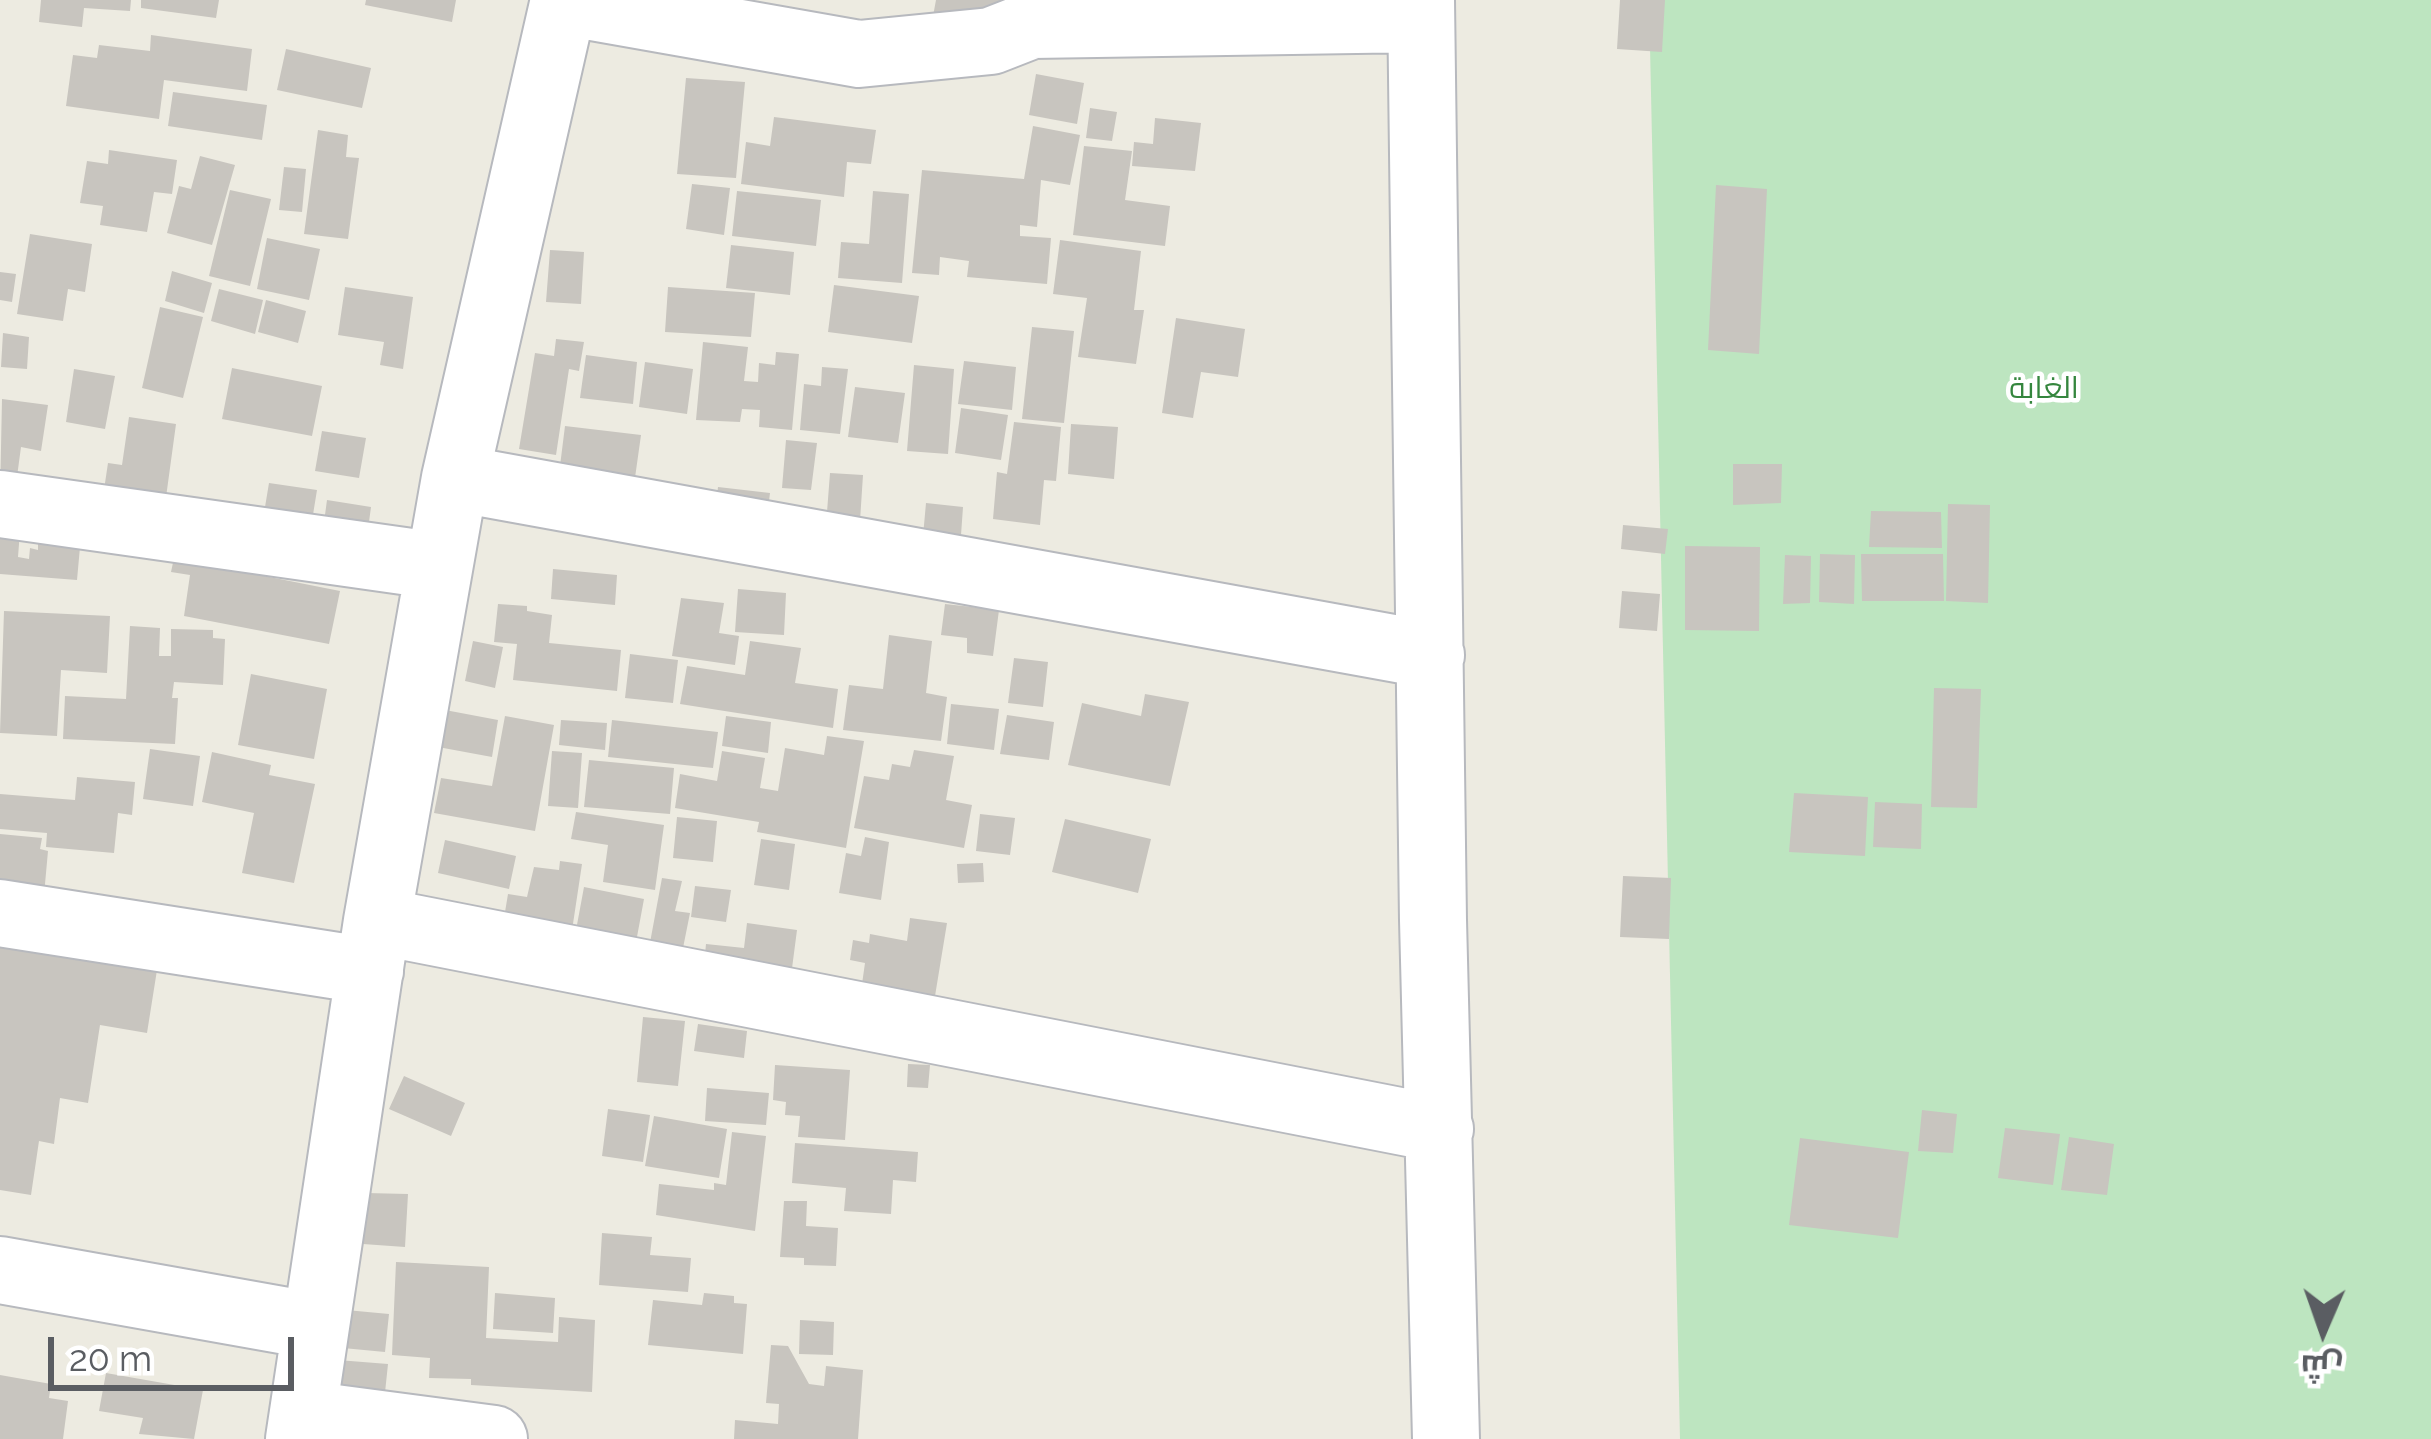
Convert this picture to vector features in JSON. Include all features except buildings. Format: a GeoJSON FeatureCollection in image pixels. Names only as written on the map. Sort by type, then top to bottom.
{"type":"FeatureCollection","features":[{"type":"Feature","properties":{"kind":"street"},"geometry":{"type":"LineString","coordinates":[[494,1439],[302,1427],[373,946],[455,478],[564,1],[859,54],[991,41],[1032,25],[1421,10],[1446,1439]]}},
{"type":"Feature","properties":{"kind":"street"},"geometry":{"type":"LineString","coordinates":[[455,478],[1431,655]]}},
{"type":"Feature","properties":{"kind":"street"},"geometry":{"type":"LineString","coordinates":[[0,504],[439,566]]}},
{"type":"Feature","properties":{"kind":"street"},"geometry":{"type":"LineString","coordinates":[[0,913],[373,946],[1440,1129]]}},
{"type":"Feature","properties":{"kind":"street"},"geometry":{"type":"LineString","coordinates":[[0,1270],[315,1327]]}},
{"type":"Feature","properties":{"kind":"green space","name":"الغابة"},"geometry":{"type":"Polygon","coordinates":[[[1649,0],[2431,0],[2431,1439],[1680,1439],[1649,0]]]}}]}
